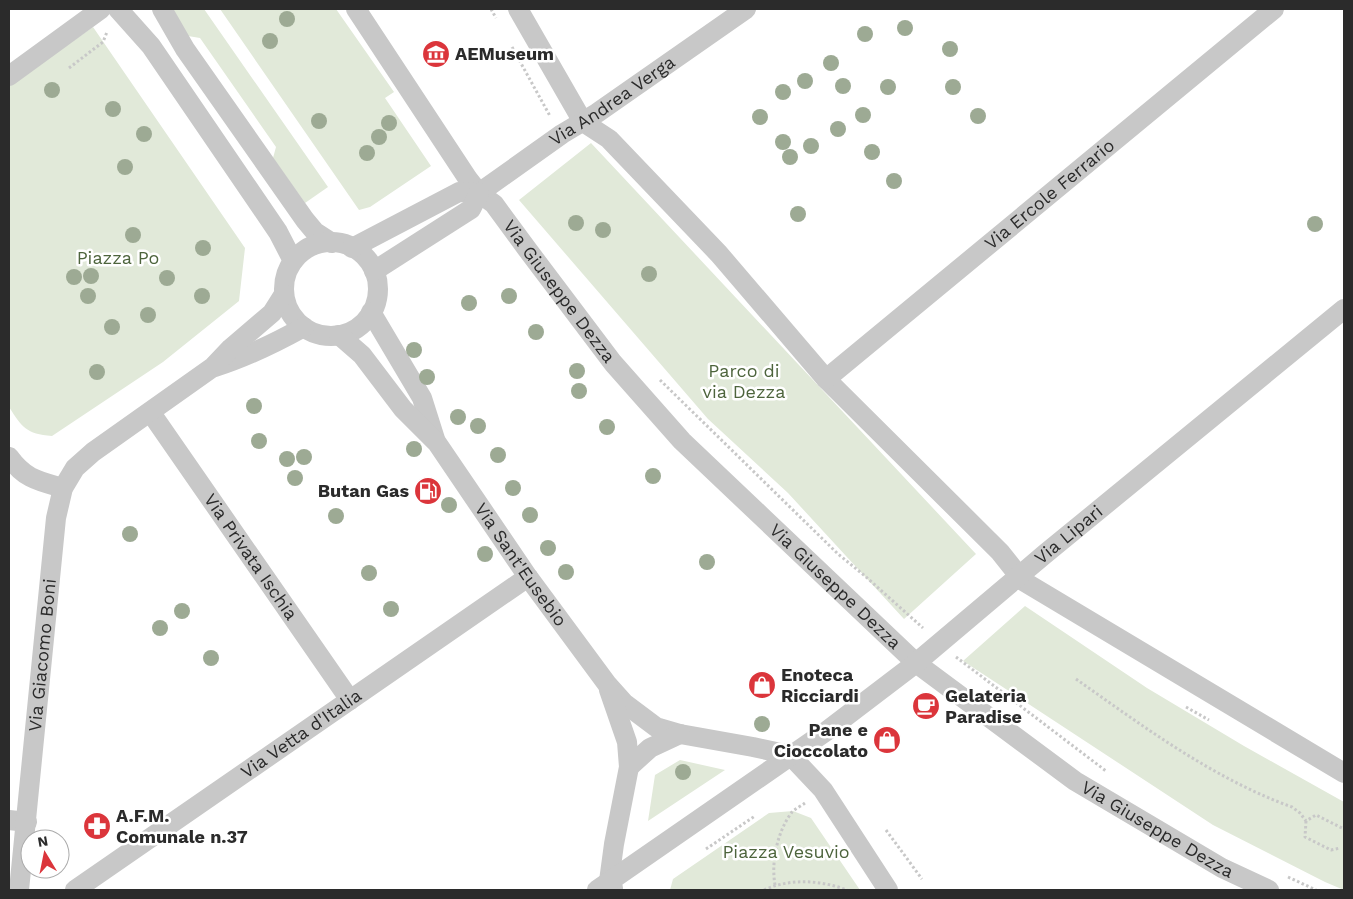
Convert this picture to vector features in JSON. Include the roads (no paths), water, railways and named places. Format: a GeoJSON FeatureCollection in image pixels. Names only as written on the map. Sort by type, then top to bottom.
{"type":"FeatureCollection","features":[{"type":"Feature","properties":{"kind":"street"},"geometry":{"type":"LineString","coordinates":[[9,76],[101,9]]}},
{"type":"Feature","properties":{"kind":"street"},"geometry":{"type":"LineString","coordinates":[[118,9],[151,46],[278,232],[294,261]]}},
{"type":"Feature","properties":{"kind":"street"},"geometry":{"type":"LineString","coordinates":[[162,9],[185,49],[305,220],[315,232],[332,243]]}},
{"type":"Feature","properties":{"kind":"street"},"geometry":{"type":"LineString","coordinates":[[356,9],[479,193]]}},
{"type":"Feature","properties":{"kind":"street"},"geometry":{"type":"LineString","coordinates":[[518,9],[583,122],[609,139],[719,254],[826,380],[1000,552],[1023,581],[1340,766]]}},
{"type":"Feature","properties":{"kind":"street","name":"Via Andrea Verga"},"geometry":{"type":"LineString","coordinates":[[479,193],[746,9]]}},
{"type":"Feature","properties":{"kind":"street","name":"Via Ercole Ferrario"},"geometry":{"type":"LineString","coordinates":[[826,380],[1274,9]]}},
{"type":"Feature","properties":{"kind":"street"},"geometry":{"type":"LineString","coordinates":[[352,248],[459,192],[479,193]]}},
{"type":"Feature","properties":{"kind":"street"},"geometry":{"type":"LineString","coordinates":[[374,271],[471,209],[479,193]]}},
{"type":"Feature","properties":{"kind":"street","name":"Via Giuseppe Dezza"},"geometry":{"type":"LineString","coordinates":[[479,193],[494,204],[613,363],[682,441],[916,663],[1075,781],[1222,868],[1269,890]]}},
{"type":"Feature","properties":{"kind":"street"},"geometry":{"type":"LineString","coordinates":[[9,457],[15,466],[32,480],[63,488],[74,468],[93,452],[151,413],[213,367],[231,348],[272,313],[284,294],[287,273],[294,261],[300,254],[310,248],[320,244],[332,243],[343,244],[352,248],[367,260],[374,271],[377,290],[376,301],[371,312],[360,325],[340,335],[322,335],[304,328],[290,312],[284,294]]}},
{"type":"Feature","properties":{"kind":"street","name":"Via Lipari"},"geometry":{"type":"LineString","coordinates":[[790,755],[828,730],[916,663],[1344,309]]}},
{"type":"Feature","properties":{"kind":"street","name":"Via Sant'Eusebio"},"geometry":{"type":"LineString","coordinates":[[371,312],[422,398],[436,443]]}},
{"type":"Feature","properties":{"kind":"street"},"geometry":{"type":"LineString","coordinates":[[213,367],[236,360],[276,343],[304,328]]}},
{"type":"Feature","properties":{"kind":"street","name":"Via Sant'Eusebio"},"geometry":{"type":"LineString","coordinates":[[340,335],[362,355],[404,409],[436,443],[528,577],[607,684]]}},
{"type":"Feature","properties":{"kind":"street","name":"Via Privata Ischia"},"geometry":{"type":"LineString","coordinates":[[151,413],[350,700]]}},
{"type":"Feature","properties":{"kind":"street","name":"Via Giacomo Boni"},"geometry":{"type":"LineString","coordinates":[[19,890],[18,821],[56,518],[63,488]]}},
{"type":"Feature","properties":{"kind":"street","name":"Via Vetta d'Italia"},"geometry":{"type":"LineString","coordinates":[[75,890],[528,577]]}},
{"type":"Feature","properties":{"kind":"street"},"geometry":{"type":"LineString","coordinates":[[607,684],[624,703],[656,727],[680,734],[790,755],[823,790],[888,890]]}},
{"type":"Feature","properties":{"kind":"street"},"geometry":{"type":"LineString","coordinates":[[607,684],[627,742],[629,767],[607,887]]}},
{"type":"Feature","properties":{"kind":"street"},"geometry":{"type":"LineString","coordinates":[[629,767],[650,748],[680,734]]}},
{"type":"Feature","properties":{"kind":"street"},"geometry":{"type":"LineString","coordinates":[[607,887],[790,755]]}},
{"type":"Feature","properties":{"kind":"place","name":"AEMuseum"},"geometry":{"type":"Point","coordinates":[436,54]}},
{"type":"Feature","properties":{"kind":"place","name":"Butan Gas"},"geometry":{"type":"Point","coordinates":[428,491]}},
{"type":"Feature","properties":{"kind":"place","name":"Enoteca Ricciardi"},"geometry":{"type":"Point","coordinates":[762,685]}},
{"type":"Feature","properties":{"kind":"place","name":"Gelateria Paradise"},"geometry":{"type":"Point","coordinates":[926,706]}},
{"type":"Feature","properties":{"kind":"place","name":"Pane e Cioccolato"},"geometry":{"type":"Point","coordinates":[887,740]}},
{"type":"Feature","properties":{"kind":"place","name":"A.F.M. Comunale n.37"},"geometry":{"type":"Point","coordinates":[97,826]}},
{"type":"Feature","properties":{"kind":"park label","name":"Piazza Po"},"geometry":{"type":"Point","coordinates":[118,258]}},
{"type":"Feature","properties":{"kind":"park label","name":"Parco di via Dezza"},"geometry":{"type":"Point","coordinates":[744,381]}},
{"type":"Feature","properties":{"kind":"park label","name":"Piazza Vesuvio"},"geometry":{"type":"Point","coordinates":[786,852]}}]}
